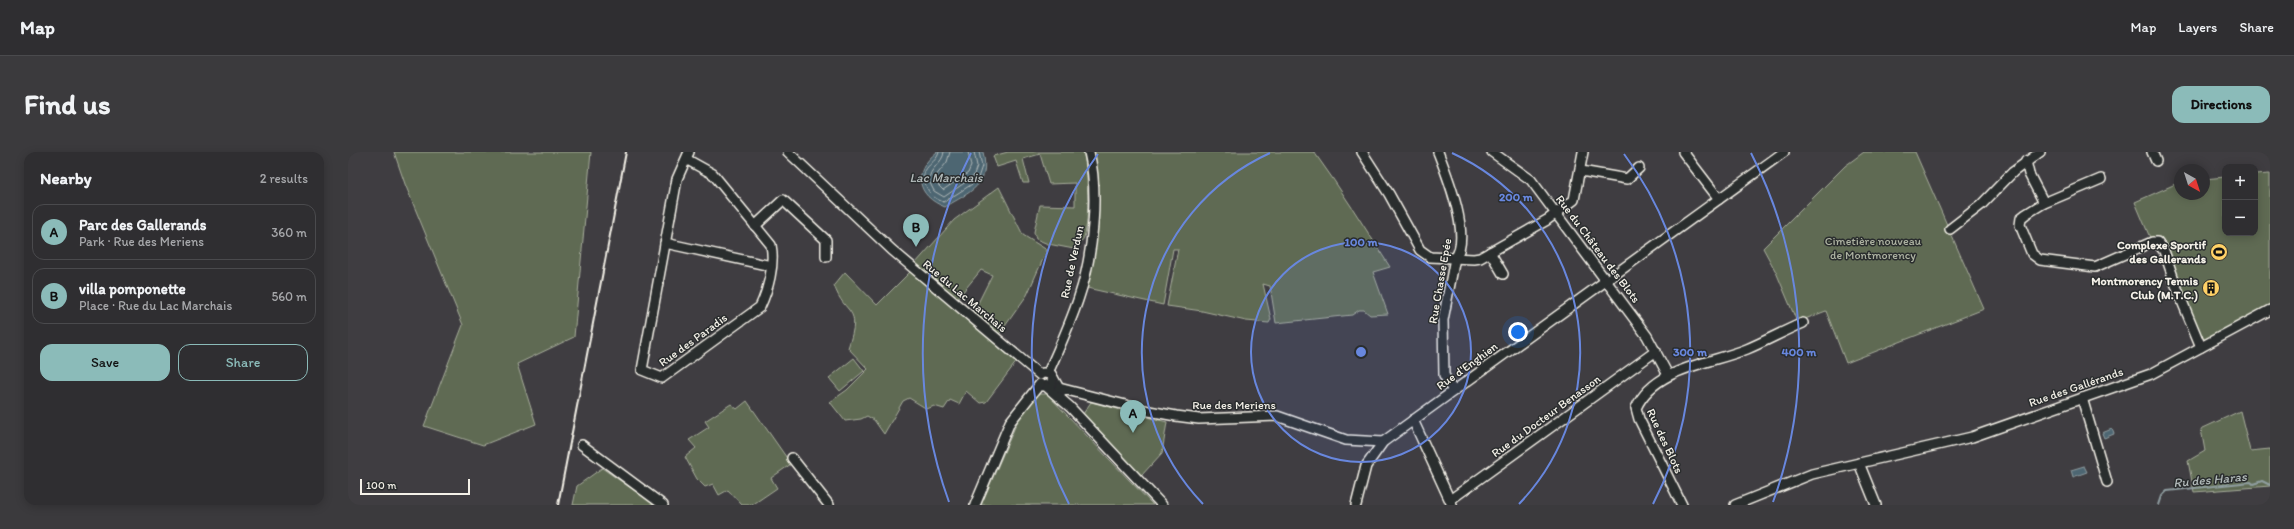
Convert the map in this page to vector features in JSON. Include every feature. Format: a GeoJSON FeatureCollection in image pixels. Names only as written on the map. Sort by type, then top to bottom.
{"type":"FeatureCollection","features":[{"type":"Feature","properties":{"kind":"street","name":"Rue du Lac Marchais"},"geometry":{"type":"LineString","coordinates":[[788,152],[892,250],[1046,379]]}},
{"type":"Feature","properties":{"kind":"street","name":"Rue de Verdun"},"geometry":{"type":"LineString","coordinates":[[975,505],[1010,422],[1046,379],[1079,296],[1093,222],[1093,176],[1088,152]]}},
{"type":"Feature","properties":{"kind":"street"},"geometry":{"type":"LineString","coordinates":[[1362,152],[1389,194],[1420,250],[1430,257],[1455,258],[1480,258],[1556,214],[1574,200],[1581,171],[1583,152]]}},
{"type":"Feature","properties":{"kind":"street","name":"Rue Chasse Epée"},"geometry":{"type":"LineString","coordinates":[[1438,152],[1452,186],[1461,233],[1459,253],[1455,258],[1443,320],[1444,375],[1453,391]]}},
{"type":"Feature","properties":{"kind":"street","name":"Rue du Château des Blots"},"geometry":{"type":"LineString","coordinates":[[1492,152],[1531,180],[1648,336],[1668,375]]}},
{"type":"Feature","properties":{"kind":"street"},"geometry":{"type":"LineString","coordinates":[[1683,152],[1719,199]]}},
{"type":"Feature","properties":{"kind":"street","name":"Rue d'Enghien"},"geometry":{"type":"LineString","coordinates":[[1356,505],[1366,466],[1383,442],[1784,152]]}},
{"type":"Feature","properties":{"kind":"street"},"geometry":{"type":"LineString","coordinates":[[1950,229],[1981,205],[2026,161],[2040,152]]}},
{"type":"Feature","properties":{"kind":"street"},"geometry":{"type":"LineString","coordinates":[[2152,152],[2156,161]]}},
{"type":"Feature","properties":{"kind":"street","name":"Rue des Paradis"},"geometry":{"type":"LineString","coordinates":[[688,156],[713,174],[755,226],[771,245],[773,254],[766,295],[760,307],[662,378],[642,370],[677,179],[688,156]]}},
{"type":"Feature","properties":{"kind":"street"},"geometry":{"type":"LineString","coordinates":[[2026,161],[2029,174],[2044,204]]}},
{"type":"Feature","properties":{"kind":"street"},"geometry":{"type":"LineString","coordinates":[[1581,171],[1627,179],[1639,168]]}},
{"type":"Feature","properties":{"kind":"street"},"geometry":{"type":"LineString","coordinates":[[2101,179],[2044,204],[2021,218],[2020,225],[2032,254],[2040,260],[2095,267],[2152,242],[2161,246],[2201,347]]}},
{"type":"Feature","properties":{"kind":"street"},"geometry":{"type":"LineString","coordinates":[[755,226],[783,200],[826,240],[826,258]]}},
{"type":"Feature","properties":{"kind":"street"},"geometry":{"type":"LineString","coordinates":[[666,243],[771,266]]}},
{"type":"Feature","properties":{"kind":"street"},"geometry":{"type":"LineString","coordinates":[[1490,252],[1503,274]]}},
{"type":"Feature","properties":{"kind":"street","name":"Rue des Gallérands"},"geometry":{"type":"LineString","coordinates":[[1735,505],[1812,474],[1905,451],[1972,437],[2151,374],[2270,310]]}},
{"type":"Feature","properties":{"kind":"street","name":"Rue des Gallérands"},"geometry":{"type":"LineString","coordinates":[[2246,322],[2270,317]]}},
{"type":"Feature","properties":{"kind":"street","name":"Rue des Blots"},"geometry":{"type":"LineString","coordinates":[[1682,505],[1639,419],[1636,408],[1641,396],[1668,375],[1746,349],[1803,323]]}},
{"type":"Feature","properties":{"kind":"street","name":"Rue du Docteur Benasson"},"geometry":{"type":"LineString","coordinates":[[1451,503],[1656,351]]}},
{"type":"Feature","properties":{"kind":"street"},"geometry":{"type":"LineString","coordinates":[[1046,379],[1060,388],[1070,407]]}},
{"type":"Feature","properties":{"kind":"street"},"geometry":{"type":"LineString","coordinates":[[1046,379],[1070,407],[1162,505]]}},
{"type":"Feature","properties":{"kind":"street","name":"Rue des Meriens"},"geometry":{"type":"LineString","coordinates":[[1060,388],[1169,415],[1199,419],[1277,416],[1346,440],[1383,442]]}},
{"type":"Feature","properties":{"kind":"street"},"geometry":{"type":"LineString","coordinates":[[2082,398],[2107,482]]}},
{"type":"Feature","properties":{"kind":"street"},"geometry":{"type":"LineString","coordinates":[[1413,420],[1451,503]]}},
{"type":"Feature","properties":{"kind":"street"},"geometry":{"type":"LineString","coordinates":[[582,445],[663,505]]}},
{"type":"Feature","properties":{"kind":"street"},"geometry":{"type":"LineString","coordinates":[[792,458],[829,505]]}},
{"type":"Feature","properties":{"kind":"street"},"geometry":{"type":"LineString","coordinates":[[1859,463],[1876,505]]}},
{"type":"Feature","properties":{"kind":"green space"},"geometry":{"type":"Polygon","coordinates":[[[394,152],[591,152],[574,337],[517,364],[536,424],[483,445],[424,426],[463,325],[405,184],[394,152]]]}},
{"type":"Feature","properties":{"kind":"green space"},"geometry":{"type":"Polygon","coordinates":[[[1008,152],[1083,152],[1087,181],[1087,219],[1083,238],[1081,242],[1075,245],[1074,249],[1048,244],[1036,239],[1034,232],[1040,205],[1075,206],[1075,183],[1049,184],[1040,154],[1023,159],[1029,183],[1023,183],[1016,161],[997,167],[993,156],[1008,152]]]}},
{"type":"Feature","properties":{"kind":"green space"},"geometry":{"type":"Polygon","coordinates":[[[1092,152],[1314,152],[1390,267],[1373,272],[1388,314],[1370,315],[1364,310],[1359,310],[1352,315],[1276,323],[1270,286],[1263,284],[1271,319],[1269,323],[1246,321],[1202,311],[1167,306],[1178,249],[1173,249],[1163,305],[1087,288],[1097,235],[1097,195],[1092,152]]]}},
{"type":"Feature","properties":{"kind":"green space","name":"Cimetière nouveau de Montmorency"},"geometry":{"type":"Polygon","coordinates":[[[1864,152],[1915,152],[1984,309],[1846,363],[1826,311],[1797,322],[1776,272],[1763,248],[1845,166],[1864,152]]]}},
{"type":"Feature","properties":{"kind":"green space","name":"Complexe Sportif des Gallerands"},"geometry":{"type":"Polygon","coordinates":[[[2270,174],[2270,308],[2203,341],[2185,301],[2169,251],[2158,239],[2151,240],[2135,202],[2174,185],[2174,200],[2210,200],[2210,178],[2222,177],[2222,236],[2258,236],[2258,175],[2270,174]]]}},
{"type":"Feature","properties":{"kind":"green space"},"geometry":{"type":"Polygon","coordinates":[[[999,187],[1023,235],[1047,250],[1027,295],[998,336],[973,313],[992,275],[981,270],[957,299],[915,264],[954,220],[999,187]]]}},
{"type":"Feature","properties":{"kind":"green space"},"geometry":{"type":"Polygon","coordinates":[[[845,272],[877,305],[910,272],[1017,361],[986,402],[980,403],[966,391],[959,404],[950,400],[944,409],[934,406],[927,409],[909,398],[903,401],[884,434],[874,420],[867,416],[861,419],[845,421],[830,402],[847,390],[868,369],[848,348],[854,324],[853,317],[838,295],[834,285],[845,272]]]}},
{"type":"Feature","properties":{"kind":"green space"},"geometry":{"type":"Polygon","coordinates":[[[854,358],[864,371],[840,391],[829,378],[854,358]]]}},
{"type":"Feature","properties":{"kind":"green space"},"geometry":{"type":"Polygon","coordinates":[[[1037,394],[1047,394],[1153,505],[981,505],[1018,420],[1037,394]]]}},
{"type":"Feature","properties":{"kind":"green space"},"geometry":{"type":"Polygon","coordinates":[[[747,401],[791,464],[771,478],[777,488],[752,505],[742,505],[728,490],[719,495],[713,484],[705,487],[697,479],[685,457],[696,448],[689,440],[709,427],[705,421],[731,404],[737,409],[747,401]]]}},
{"type":"Feature","properties":{"kind":"green space"},"geometry":{"type":"Polygon","coordinates":[[[1091,402],[1167,422],[1162,453],[1141,476],[1083,414],[1091,402]]]}},
{"type":"Feature","properties":{"kind":"green space"},"geometry":{"type":"Polygon","coordinates":[[[2240,411],[2250,451],[2270,449],[2270,486],[2194,492],[2188,461],[2205,451],[2201,429],[2240,411]]]}},
{"type":"Feature","properties":{"kind":"green space"},"geometry":{"type":"Polygon","coordinates":[[[602,468],[655,505],[573,505],[577,486],[602,468]]]}},
{"type":"Feature","properties":{"kind":"water","name":"Lac Marchais"},"geometry":{"type":"Polygon","coordinates":[[[937,152],[983,152],[985,163],[981,180],[976,186],[963,197],[945,207],[935,202],[928,196],[923,190],[921,182],[921,175],[924,167],[929,159],[937,152]]]}},
{"type":"Feature","properties":{"kind":"water"},"geometry":{"type":"Polygon","coordinates":[[[2112,429],[2114,434],[2104,438],[2102,433],[2112,429]]]}},
{"type":"Feature","properties":{"kind":"water"},"geometry":{"type":"Polygon","coordinates":[[[2084,466],[2087,472],[2073,477],[2071,470],[2084,466]]]}},
{"type":"Feature","properties":{"kind":"waterway","name":"Ru des Haras"},"geometry":{"type":"LineString","coordinates":[[2159,505],[2162,496],[2167,491],[2251,482],[2253,484],[2262,481],[2270,485]]}},
{"type":"Feature","properties":{"kind":"railway"},"geometry":{"type":"LineString","coordinates":[[558,505],[626,152]]}},
{"type":"Feature","properties":{"kind":"place","name":"villa pomponette"},"geometry":{"type":"Point","coordinates":[916,247]}},
{"type":"Feature","properties":{"kind":"place","name":"Complexe Sportif des Gallerands"},"geometry":{"type":"Point","coordinates":[2219,252]}},
{"type":"Feature","properties":{"kind":"place","name":"Montmorency Tennis Club (M.T.C.)"},"geometry":{"type":"Point","coordinates":[2211,288]}},
{"type":"Feature","properties":{"kind":"place","name":"Parc des Gallerands"},"geometry":{"type":"Point","coordinates":[1133,433]}}]}
